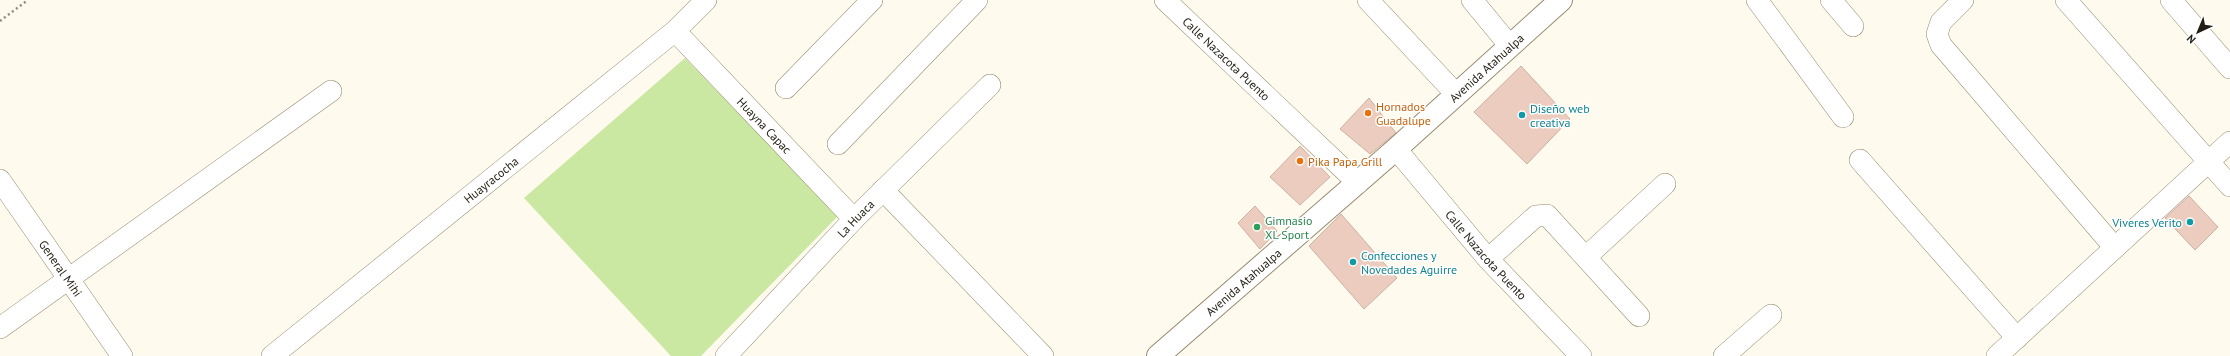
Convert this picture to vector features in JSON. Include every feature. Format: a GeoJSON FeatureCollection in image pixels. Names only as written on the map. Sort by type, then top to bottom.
{"type":"FeatureCollection","features":[{"type":"Feature","properties":{"kind":"main road","name":"Avenida Atahualpa"},"geometry":{"type":"LineString","coordinates":[[1158,356],[1396,150],[1561,0]]}},
{"type":"Feature","properties":{"kind":"street","name":"Huayracocha"},"geometry":{"type":"LineString","coordinates":[[272,356],[675,31],[706,0]]}},
{"type":"Feature","properties":{"kind":"street"},"geometry":{"type":"LineString","coordinates":[[786,88],[872,0]]}},
{"type":"Feature","properties":{"kind":"street"},"geometry":{"type":"LineString","coordinates":[[838,144],[977,0]]}},
{"type":"Feature","properties":{"kind":"street","name":"Calle Nazacota Puento"},"geometry":{"type":"LineString","coordinates":[[1165,0],[1358,183]]}},
{"type":"Feature","properties":{"kind":"street"},"geometry":{"type":"LineString","coordinates":[[1368,0],[1456,94]]}},
{"type":"Feature","properties":{"kind":"street"},"geometry":{"type":"LineString","coordinates":[[1472,0],[1510,46]]}},
{"type":"Feature","properties":{"kind":"street"},"geometry":{"type":"LineString","coordinates":[[1757,0],[1843,117]]}},
{"type":"Feature","properties":{"kind":"street"},"geometry":{"type":"LineString","coordinates":[[1831,0],[1853,26]]}},
{"type":"Feature","properties":{"kind":"street"},"geometry":{"type":"LineString","coordinates":[[1963,0],[1941,22],[1937,34],[1941,45],[2115,248]]}},
{"type":"Feature","properties":{"kind":"street"},"geometry":{"type":"LineString","coordinates":[[2066,0],[2230,186]]}},
{"type":"Feature","properties":{"kind":"street"},"geometry":{"type":"LineString","coordinates":[[2171,0],[2230,68]]}},
{"type":"Feature","properties":{"kind":"street","name":"Huayna Capac"},"geometry":{"type":"LineString","coordinates":[[675,31],[854,219]]}},
{"type":"Feature","properties":{"kind":"street","name":"La Huaca"},"geometry":{"type":"LineString","coordinates":[[726,356],[854,219],[990,85]]}},
{"type":"Feature","properties":{"kind":"street"},"geometry":{"type":"LineString","coordinates":[[0,328],[331,91]]}},
{"type":"Feature","properties":{"kind":"street"},"geometry":{"type":"LineString","coordinates":[[1998,356],[2230,142]]}},
{"type":"Feature","properties":{"kind":"street","name":"Calle Nazacota Puento"},"geometry":{"type":"LineString","coordinates":[[1396,150],[1488,259],[1581,356]]}},
{"type":"Feature","properties":{"kind":"street"},"geometry":{"type":"LineString","coordinates":[[1860,160],[2017,338]]}},
{"type":"Feature","properties":{"kind":"street","name":"General Mihi"},"geometry":{"type":"LineString","coordinates":[[0,180],[122,356]]}},
{"type":"Feature","properties":{"kind":"street"},"geometry":{"type":"LineString","coordinates":[[1586,257],[1665,184]]}},
{"type":"Feature","properties":{"kind":"street"},"geometry":{"type":"LineString","coordinates":[[883,190],[1043,356]]}},
{"type":"Feature","properties":{"kind":"street"},"geometry":{"type":"LineString","coordinates":[[1488,259],[1536,216],[1547,215],[1639,316]]}},
{"type":"Feature","properties":{"kind":"street"},"geometry":{"type":"LineString","coordinates":[[1724,356],[1771,315]]}},
{"type":"Feature","properties":{"kind":"path"},"geometry":{"type":"LineString","coordinates":[[0,21],[28,0]]}},
{"type":"Feature","properties":{"kind":"green space"},"geometry":{"type":"Polygon","coordinates":[[[685,58],[838,216],[701,356],[671,356],[524,198],[685,58]]]}},
{"type":"Feature","properties":{"kind":"building","name":"Diseño web creativa"},"geometry":{"type":"Polygon","coordinates":[[[1521,66],[1570,119],[1527,164],[1474,112],[1521,66]]]}},
{"type":"Feature","properties":{"kind":"building","name":"Hornados Guadalupe"},"geometry":{"type":"Polygon","coordinates":[[[1369,98],[1396,133],[1370,154],[1340,129],[1369,98]]]}},
{"type":"Feature","properties":{"kind":"building","name":"Pika Papa Grill"},"geometry":{"type":"Polygon","coordinates":[[[1300,146],[1330,177],[1300,205],[1270,177],[1300,146]]]}},
{"type":"Feature","properties":{"kind":"building","name":"Viveres Verito"},"geometry":{"type":"Polygon","coordinates":[[[2189,196],[2218,227],[2195,250],[2165,218],[2189,196]]]}},
{"type":"Feature","properties":{"kind":"building","name":"Gimnasio XL Sport"},"geometry":{"type":"Polygon","coordinates":[[[1255,206],[1277,231],[1260,249],[1238,223],[1255,206]]]}},
{"type":"Feature","properties":{"kind":"building","name":"Confecciones y Novedades Aguirre"},"geometry":{"type":"Polygon","coordinates":[[[1341,214],[1397,278],[1364,309],[1309,246],[1341,214]]]}},
{"type":"Feature","properties":{"kind":"place","name":"Hornados Guadalupe"},"geometry":{"type":"Point","coordinates":[1368,113]}},
{"type":"Feature","properties":{"kind":"place","name":"Diseño web creativa"},"geometry":{"type":"Point","coordinates":[1522,115]}},
{"type":"Feature","properties":{"kind":"place","name":"Pika Papa Grill"},"geometry":{"type":"Point","coordinates":[1300,161]}},
{"type":"Feature","properties":{"kind":"place","name":"Viveres Verito"},"geometry":{"type":"Point","coordinates":[2190,222]}},
{"type":"Feature","properties":{"kind":"place","name":"Gimnasio XL Sport"},"geometry":{"type":"Point","coordinates":[1257,227]}},
{"type":"Feature","properties":{"kind":"place","name":"Confecciones y Novedades Aguirre"},"geometry":{"type":"Point","coordinates":[1353,262]}}]}
